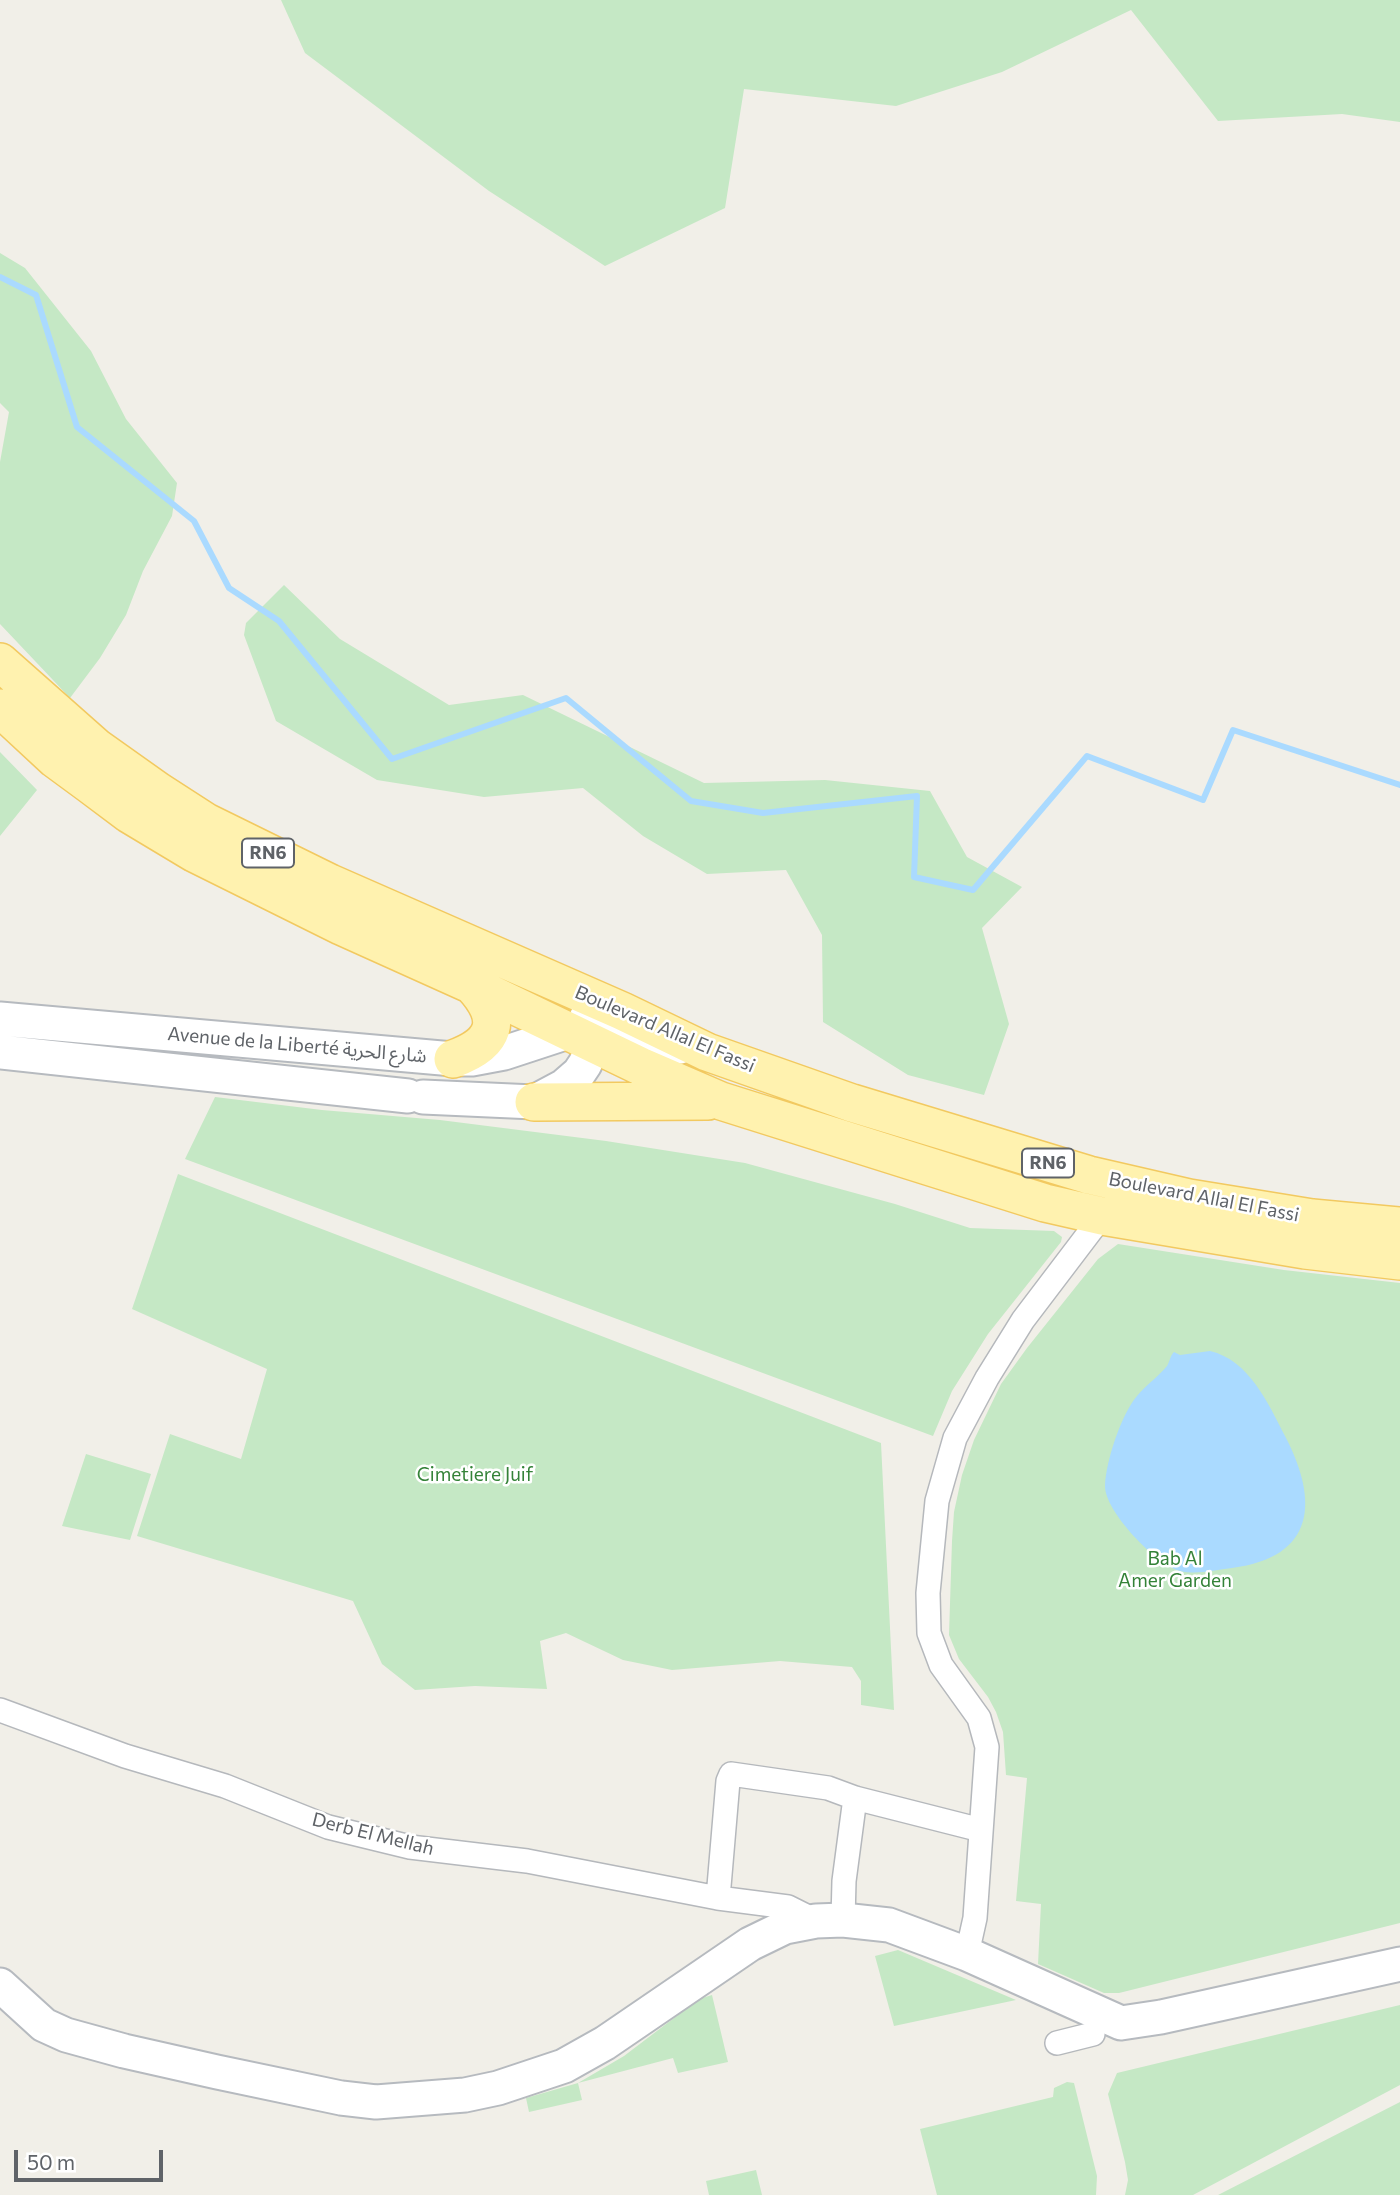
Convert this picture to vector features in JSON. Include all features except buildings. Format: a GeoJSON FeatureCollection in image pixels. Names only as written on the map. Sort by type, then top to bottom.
{"type":"FeatureCollection","features":[{"type":"Feature","properties":{"kind":"main road","name":"Boulevard Allal El Fassi"},"geometry":{"type":"LineString","coordinates":[[0,662],[68,746],[129,814],[194,853],[341,926],[472,985],[574,1036],[721,1101],[1045,1203],[1102,1216],[1305,1250],[1400,1261]]}},
{"type":"Feature","properties":{"kind":"main road","name":"Boulevard Allal El Fassi"},"geometry":{"type":"LineString","coordinates":[[0,708],[158,791],[218,828],[330,883],[707,1052],[852,1103],[1089,1175],[1203,1201],[1312,1218],[1400,1226]]}},
{"type":"Feature","properties":{"kind":"main road"},"geometry":{"type":"LineString","coordinates":[[453,1059],[480,1046],[491,1031],[490,1012],[472,985]]}},
{"type":"Feature","properties":{"kind":"main road"},"geometry":{"type":"LineString","coordinates":[[534,1102],[721,1101]]}},
{"type":"Feature","properties":{"kind":"street"},"geometry":{"type":"LineString","coordinates":[[569,988],[582,1009],[574,1036],[534,1070],[534,1102],[564,1086],[579,1073],[588,1058],[574,1036]]}},
{"type":"Feature","properties":{"kind":"street","name":"Avenue de la Liberté شارع الحرية"},"geometry":{"type":"LineString","coordinates":[[0,1019],[453,1059],[493,1055],[574,1036],[707,1052]]}},
{"type":"Feature","properties":{"kind":"street","name":"Avenue de la Liberté شارع الحرية"},"geometry":{"type":"LineString","coordinates":[[0,1052],[416,1097],[534,1102]]}},
{"type":"Feature","properties":{"kind":"street"},"geometry":{"type":"LineString","coordinates":[[967,1954],[975,1919],[987,1760],[985,1735],[979,1718],[942,1665],[929,1633],[928,1593],[937,1501],[955,1438],[987,1378],[1023,1320],[1102,1216]]}},
{"type":"Feature","properties":{"kind":"street","name":"Derb El Mellah"},"geometry":{"type":"LineString","coordinates":[[0,1710],[125,1756],[225,1786],[328,1827],[411,1847],[516,1859],[718,1898],[788,1907],[830,1920]]}},
{"type":"Feature","properties":{"kind":"street"},"geometry":{"type":"LineString","coordinates":[[718,1898],[728,1781],[731,1774],[828,1788],[855,1798],[981,1830]]}},
{"type":"Feature","properties":{"kind":"street"},"geometry":{"type":"LineString","coordinates":[[830,1920],[844,1881],[855,1798]]}},
{"type":"Feature","properties":{"kind":"street"},"geometry":{"type":"LineString","coordinates":[[0,1985],[44,2025],[71,2036],[157,2059],[341,2098],[376,2102],[465,2095],[498,2088],[564,2066],[605,2043],[750,1944],[785,1927],[830,1920],[889,1925],[967,1954],[1121,2023],[1161,2017],[1400,1964]]}},
{"type":"Feature","properties":{"kind":"street"},"geometry":{"type":"LineString","coordinates":[[1057,2043],[1093,2034]]}},
{"type":"Feature","properties":{"kind":"green space"},"geometry":{"type":"Polygon","coordinates":[[[281,0],[1400,0],[1400,122],[1342,114],[1218,121],[1131,10],[1002,72],[896,106],[744,89],[725,208],[605,266],[489,191],[305,53],[281,0]]]}},
{"type":"Feature","properties":{"kind":"green space"},"geometry":{"type":"Polygon","coordinates":[[[0,253],[25,268],[91,351],[126,419],[177,483],[172,516],[143,571],[126,615],[100,658],[70,698],[0,624],[0,462],[9,412],[0,403],[0,253]]]}},
{"type":"Feature","properties":{"kind":"green space"},"geometry":{"type":"Polygon","coordinates":[[[284,585],[340,639],[449,705],[523,695],[704,783],[825,780],[930,791],[967,857],[1022,887],[982,928],[1009,1024],[984,1095],[908,1075],[823,1022],[822,935],[786,870],[707,874],[643,836],[583,788],[484,797],[377,780],[276,721],[244,635],[246,623],[284,585]]]}},
{"type":"Feature","properties":{"kind":"green space"},"geometry":{"type":"Polygon","coordinates":[[[0,752],[37,790],[0,836],[0,752]]]}},
{"type":"Feature","properties":{"kind":"green space"},"geometry":{"type":"Polygon","coordinates":[[[215,1097],[440,1120],[606,1141],[745,1163],[895,1204],[970,1228],[1054,1231],[1062,1237],[1061,1242],[988,1334],[952,1391],[933,1436],[185,1159],[215,1097]]]}},
{"type":"Feature","properties":{"kind":"green space","name":"Cimetiere Juif"},"geometry":{"type":"Polygon","coordinates":[[[178,1174],[881,1443],[894,1710],[861,1705],[861,1681],[852,1667],[780,1661],[672,1670],[623,1660],[566,1633],[540,1641],[547,1689],[475,1686],[415,1690],[382,1664],[353,1601],[137,1536],[170,1434],[241,1459],[267,1369],[132,1309],[178,1174]]]}},
{"type":"Feature","properties":{"kind":"green space","name":"Bab Al Amer Garden"},"geometry":{"type":"Polygon","coordinates":[[[1118,1244],[1284,1270],[1400,1283],[1400,1923],[1119,1993],[1104,1993],[1038,1964],[1041,1904],[1016,1901],[1027,1778],[1006,1775],[1003,1732],[996,1712],[959,1659],[949,1635],[954,1512],[962,1475],[974,1440],[1001,1384],[1027,1348],[1098,1259],[1118,1244]]]}},
{"type":"Feature","properties":{"kind":"green space"},"geometry":{"type":"Polygon","coordinates":[[[86,1454],[151,1474],[130,1540],[62,1526],[86,1454]]]}},
{"type":"Feature","properties":{"kind":"green space"},"geometry":{"type":"Polygon","coordinates":[[[898,1950],[1016,2000],[894,2026],[875,1956],[898,1950]]]}},
{"type":"Feature","properties":{"kind":"green space"},"geometry":{"type":"Polygon","coordinates":[[[712,1995],[728,2062],[678,2073],[673,2058],[578,2083],[624,2056],[699,1999],[712,1995]]]}},
{"type":"Feature","properties":{"kind":"green space"},"geometry":{"type":"Polygon","coordinates":[[[1400,2005],[1400,2085],[1193,2195],[1125,2195],[1128,2180],[1125,2162],[1108,2094],[1117,2073],[1400,2005]]]}},
{"type":"Feature","properties":{"kind":"green space"},"geometry":{"type":"Polygon","coordinates":[[[1067,2082],[1074,2083],[1097,2176],[1096,2195],[937,2195],[920,2129],[1053,2097],[1054,2088],[1067,2082]]]}},
{"type":"Feature","properties":{"kind":"green space"},"geometry":{"type":"Polygon","coordinates":[[[578,2083],[582,2100],[529,2112],[526,2098],[578,2083]]]}},
{"type":"Feature","properties":{"kind":"green space"},"geometry":{"type":"Polygon","coordinates":[[[1400,2102],[1400,2195],[1218,2195],[1400,2102]]]}},
{"type":"Feature","properties":{"kind":"green space"},"geometry":{"type":"Polygon","coordinates":[[[756,2170],[762,2195],[709,2195],[706,2181],[756,2170]]]}},
{"type":"Feature","properties":{"kind":"water"},"geometry":{"type":"Polygon","coordinates":[[[1210,1351],[1236,1363],[1264,1397],[1296,1460],[1303,1483],[1303,1522],[1295,1539],[1280,1552],[1260,1562],[1206,1572],[1186,1572],[1158,1558],[1122,1522],[1107,1497],[1106,1476],[1120,1426],[1137,1396],[1167,1366],[1174,1352],[1180,1355],[1210,1351]]]}},
{"type":"Feature","properties":{"kind":"waterway"},"geometry":{"type":"LineString","coordinates":[[0,277],[36,295],[77,427],[194,521],[229,588],[279,621],[392,759],[566,698],[691,801],[763,813],[917,796],[914,877],[973,890],[1087,756],[1203,800],[1233,730],[1400,785]]}}]}
